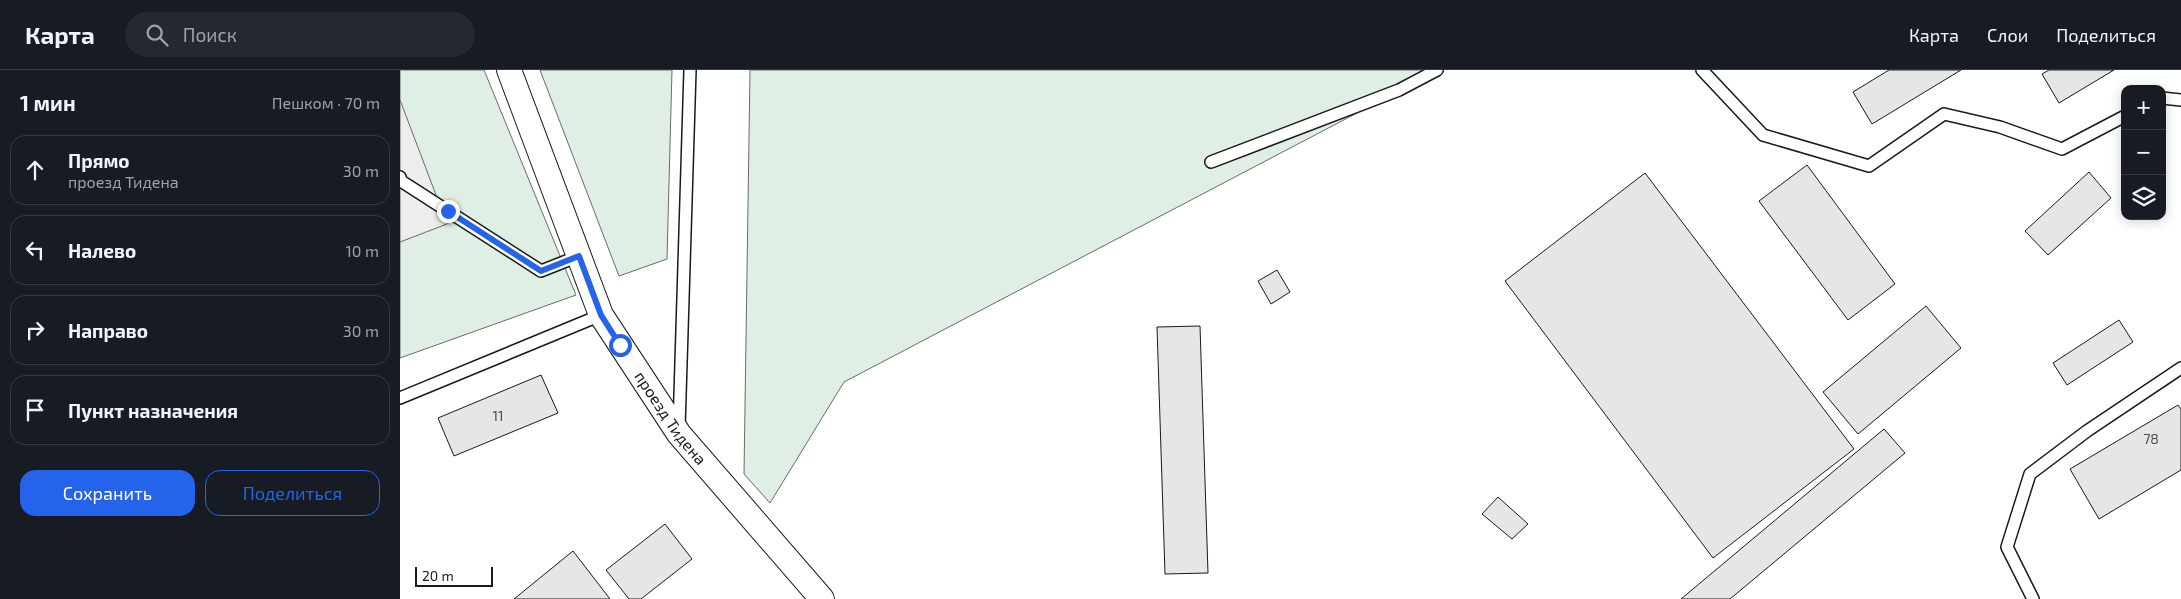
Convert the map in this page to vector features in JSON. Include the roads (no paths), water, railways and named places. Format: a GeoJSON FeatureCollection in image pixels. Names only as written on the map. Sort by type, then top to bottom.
{"type":"FeatureCollection","features":[{"type":"Feature","properties":{"kind":"street","name":"проезд Тидена"},"geometry":{"type":"LineString","coordinates":[[509,70],[601,315],[679,434],[822,599]]}},
{"type":"Feature","properties":{"kind":"lane"},"geometry":{"type":"LineString","coordinates":[[679,434],[690,70]]}},
{"type":"Feature","properties":{"kind":"lane"},"geometry":{"type":"LineString","coordinates":[[1211,162],[1399,90],[1437,70]]}},
{"type":"Feature","properties":{"kind":"lane"},"geometry":{"type":"LineString","coordinates":[[1702,70],[1763,135],[1869,166],[1944,114],[2000,128],[2062,149],[2121,118]]}},
{"type":"Feature","properties":{"kind":"lane"},"geometry":{"type":"LineString","coordinates":[[2166,98],[2181,100]]}},
{"type":"Feature","properties":{"kind":"lane"},"geometry":{"type":"LineString","coordinates":[[400,177],[401,181],[541,271],[579,256]]}},
{"type":"Feature","properties":{"kind":"lane"},"geometry":{"type":"LineString","coordinates":[[400,398],[601,315]]}},
{"type":"Feature","properties":{"kind":"lane"},"geometry":{"type":"LineString","coordinates":[[2033,599],[2007,547],[2030,474],[2087,432],[2181,368]]}}]}
